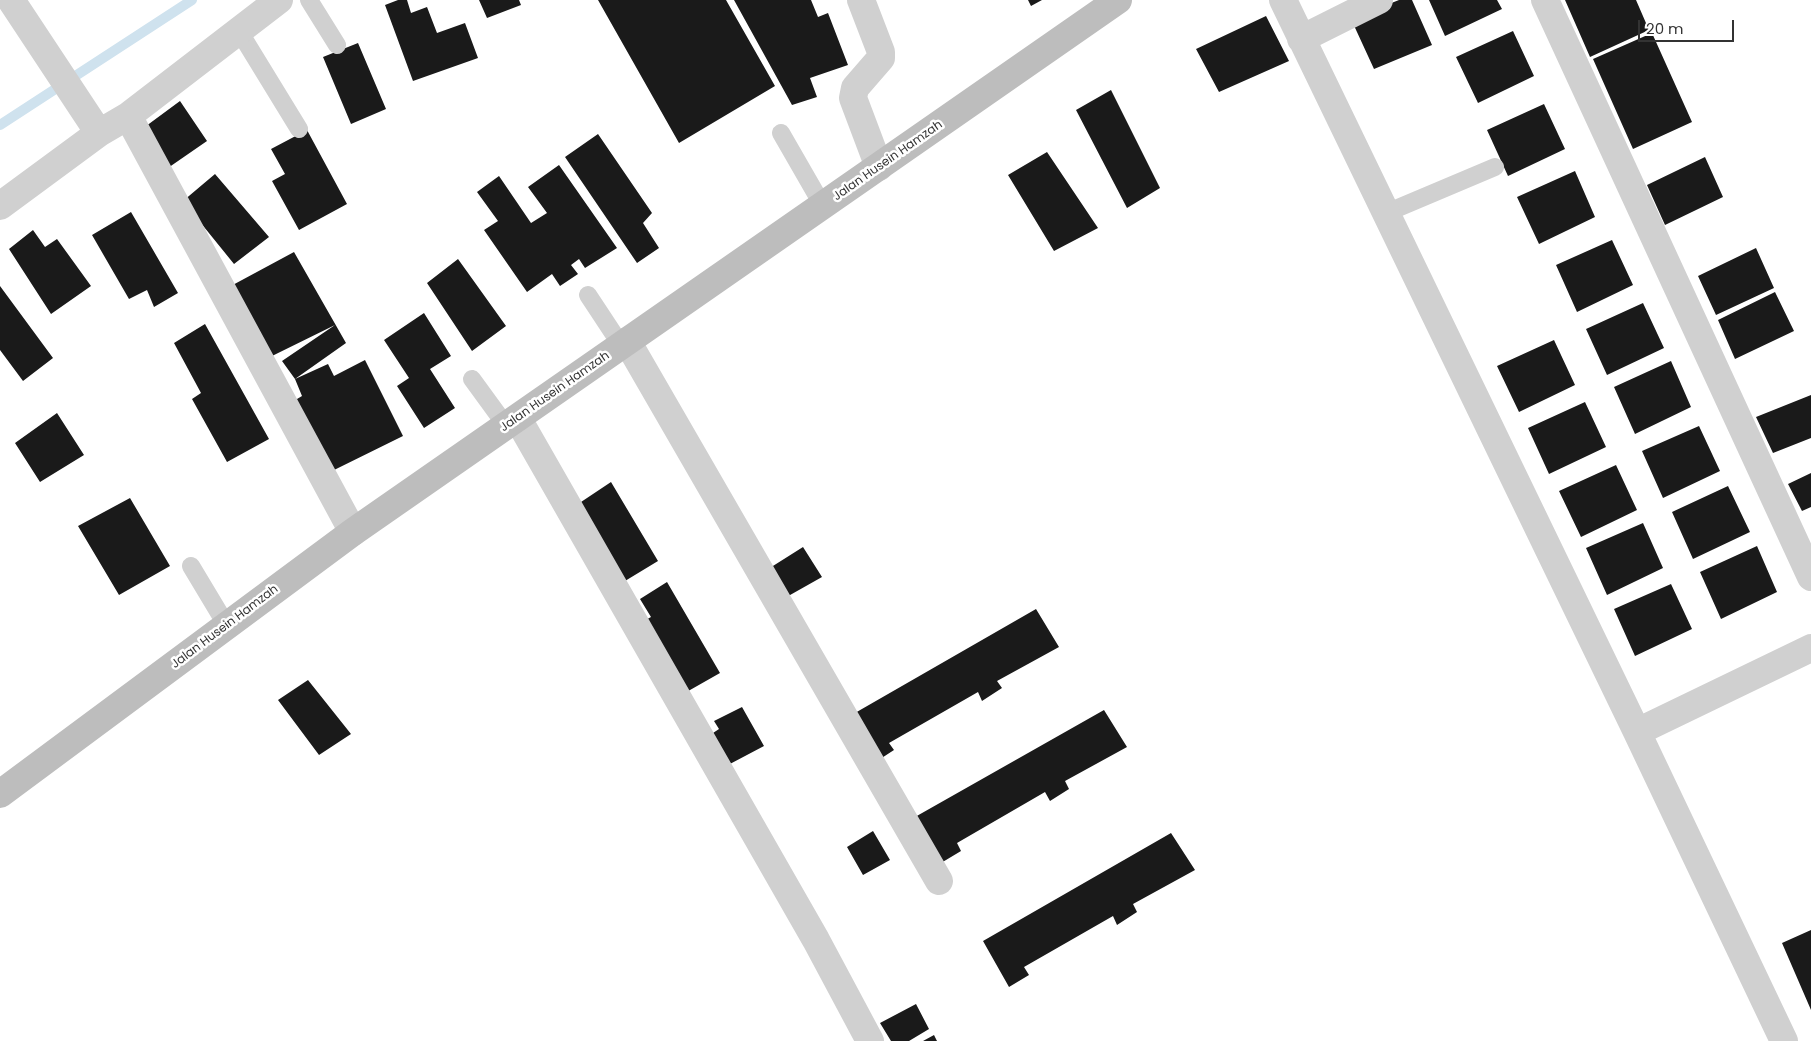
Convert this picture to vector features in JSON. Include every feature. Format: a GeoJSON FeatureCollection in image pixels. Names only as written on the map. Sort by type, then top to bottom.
{"type":"FeatureCollection","features":[{"type":"Feature","properties":{"kind":"street"},"geometry":{"type":"LineString","coordinates":[[11,0],[95,125]]}},
{"type":"Feature","properties":{"kind":"street"},"geometry":{"type":"LineString","coordinates":[[0,206],[95,125],[128,116],[279,0]]}},
{"type":"Feature","properties":{"kind":"street"},"geometry":{"type":"LineString","coordinates":[[861,0],[881,52],[881,58],[856,88],[852,98],[879,167]]}},
{"type":"Feature","properties":{"kind":"street","name":"Jalan Husein Hamzah"},"geometry":{"type":"LineString","coordinates":[[0,794],[353,532],[1118,0]]}},
{"type":"Feature","properties":{"kind":"street"},"geometry":{"type":"LineString","coordinates":[[1283,0],[1637,732],[1784,1041]]}},
{"type":"Feature","properties":{"kind":"street"},"geometry":{"type":"LineString","coordinates":[[1302,39],[1379,0]]}},
{"type":"Feature","properties":{"kind":"street"},"geometry":{"type":"LineString","coordinates":[[1545,0],[1811,577]]}},
{"type":"Feature","properties":{"kind":"street"},"geometry":{"type":"LineString","coordinates":[[128,116],[353,532]]}},
{"type":"Feature","properties":{"kind":"street"},"geometry":{"type":"LineString","coordinates":[[624,343],[939,881]]}},
{"type":"Feature","properties":{"kind":"street"},"geometry":{"type":"LineString","coordinates":[[512,423],[816,940],[870,1041]]}},
{"type":"Feature","properties":{"kind":"street"},"geometry":{"type":"LineString","coordinates":[[1637,732],[1811,648]]}},
{"type":"Feature","properties":{"kind":"lane"},"geometry":{"type":"LineString","coordinates":[[309,0],[337,45]]}},
{"type":"Feature","properties":{"kind":"lane"},"geometry":{"type":"LineString","coordinates":[[239,31],[299,129]]}},
{"type":"Feature","properties":{"kind":"lane"},"geometry":{"type":"LineString","coordinates":[[781,133],[823,206]]}},
{"type":"Feature","properties":{"kind":"lane"},"geometry":{"type":"LineString","coordinates":[[1386,213],[1495,167]]}},
{"type":"Feature","properties":{"kind":"lane"},"geometry":{"type":"LineString","coordinates":[[588,295],[624,343]]}},
{"type":"Feature","properties":{"kind":"lane"},"geometry":{"type":"LineString","coordinates":[[472,379],[512,423]]}},
{"type":"Feature","properties":{"kind":"lane"},"geometry":{"type":"LineString","coordinates":[[191,566],[227,626]]}},
{"type":"Feature","properties":{"kind":"building"},"geometry":{"type":"Polygon","coordinates":[[[398,0],[407,0],[411,13],[427,7],[437,33],[465,23],[478,58],[413,81],[385,5],[398,0]]]}},
{"type":"Feature","properties":{"kind":"building"},"geometry":{"type":"Polygon","coordinates":[[[479,0],[519,0],[521,5],[487,18],[479,0]]]}},
{"type":"Feature","properties":{"kind":"building"},"geometry":{"type":"Polygon","coordinates":[[[598,0],[726,0],[775,86],[679,143],[598,0]]]}},
{"type":"Feature","properties":{"kind":"building"},"geometry":{"type":"Polygon","coordinates":[[[734,0],[811,0],[818,17],[828,13],[848,65],[810,78],[817,97],[792,105],[734,0]]]}},
{"type":"Feature","properties":{"kind":"building"},"geometry":{"type":"Polygon","coordinates":[[[1028,0],[1042,0],[1031,6],[1028,0]]]}},
{"type":"Feature","properties":{"kind":"building"},"geometry":{"type":"Polygon","coordinates":[[[1399,0],[1412,0],[1432,45],[1374,69],[1351,19],[1399,0]]]}},
{"type":"Feature","properties":{"kind":"building"},"geometry":{"type":"Polygon","coordinates":[[[1429,0],[1497,0],[1502,9],[1445,36],[1429,0]]]}},
{"type":"Feature","properties":{"kind":"building"},"geometry":{"type":"Polygon","coordinates":[[[1565,0],[1636,0],[1649,30],[1590,57],[1565,0]]]}},
{"type":"Feature","properties":{"kind":"building"},"geometry":{"type":"Polygon","coordinates":[[[1266,16],[1289,61],[1219,92],[1196,49],[1266,16]]]}},
{"type":"Feature","properties":{"kind":"building"},"geometry":{"type":"Polygon","coordinates":[[[1513,31],[1534,76],[1478,103],[1456,57],[1513,31]]]}},
{"type":"Feature","properties":{"kind":"building"},"geometry":{"type":"Polygon","coordinates":[[[1652,33],[1692,122],[1633,149],[1593,59],[1652,33]]]}},
{"type":"Feature","properties":{"kind":"building"},"geometry":{"type":"Polygon","coordinates":[[[358,43],[386,109],[351,124],[323,57],[358,43]]]}},
{"type":"Feature","properties":{"kind":"building"},"geometry":{"type":"Polygon","coordinates":[[[1111,90],[1160,188],[1127,208],[1076,110],[1111,90]]]}},
{"type":"Feature","properties":{"kind":"building"},"geometry":{"type":"Polygon","coordinates":[[[180,101],[207,141],[165,170],[138,132],[180,101]]]}},
{"type":"Feature","properties":{"kind":"building"},"geometry":{"type":"Polygon","coordinates":[[[1544,104],[1565,149],[1508,176],[1487,130],[1544,104]]]}},
{"type":"Feature","properties":{"kind":"building"},"geometry":{"type":"Polygon","coordinates":[[[307,130],[347,204],[299,230],[272,181],[285,174],[271,149],[307,130]]]}},
{"type":"Feature","properties":{"kind":"building"},"geometry":{"type":"Polygon","coordinates":[[[598,134],[652,213],[643,223],[659,248],[637,263],[565,157],[598,134]]]}},
{"type":"Feature","properties":{"kind":"building"},"geometry":{"type":"Polygon","coordinates":[[[1047,152],[1098,228],[1054,251],[1008,175],[1047,152]]]}},
{"type":"Feature","properties":{"kind":"building"},"geometry":{"type":"Polygon","coordinates":[[[1705,157],[1723,197],[1665,225],[1647,185],[1705,157]]]}},
{"type":"Feature","properties":{"kind":"building"},"geometry":{"type":"Polygon","coordinates":[[[559,165],[617,248],[585,268],[579,259],[571,265],[578,274],[560,286],[552,274],[527,292],[484,230],[498,221],[477,192],[499,176],[531,223],[547,213],[528,187],[559,165]]]}},
{"type":"Feature","properties":{"kind":"building"},"geometry":{"type":"Polygon","coordinates":[[[1575,171],[1595,217],[1539,244],[1517,197],[1575,171]]]}},
{"type":"Feature","properties":{"kind":"building"},"geometry":{"type":"Polygon","coordinates":[[[215,174],[269,237],[234,264],[183,201],[215,174]]]}},
{"type":"Feature","properties":{"kind":"building"},"geometry":{"type":"Polygon","coordinates":[[[131,212],[178,293],[154,307],[147,290],[129,299],[92,235],[131,212]]]}},
{"type":"Feature","properties":{"kind":"building"},"geometry":{"type":"Polygon","coordinates":[[[33,230],[45,247],[57,239],[91,286],[51,314],[9,249],[33,230]]]}},
{"type":"Feature","properties":{"kind":"building"},"geometry":{"type":"Polygon","coordinates":[[[1612,240],[1633,285],[1577,312],[1556,265],[1612,240]]]}},
{"type":"Feature","properties":{"kind":"building"},"geometry":{"type":"Polygon","coordinates":[[[1756,248],[1774,288],[1716,315],[1698,276],[1756,248]]]}},
{"type":"Feature","properties":{"kind":"building"},"geometry":{"type":"Polygon","coordinates":[[[294,252],[346,343],[295,379],[282,361],[335,325],[270,357],[229,287],[294,252]]]}},
{"type":"Feature","properties":{"kind":"building"},"geometry":{"type":"Polygon","coordinates":[[[458,259],[506,326],[472,351],[427,283],[458,259]]]}},
{"type":"Feature","properties":{"kind":"building"},"geometry":{"type":"Polygon","coordinates":[[[0,286],[53,358],[23,381],[0,350],[0,286]]]}},
{"type":"Feature","properties":{"kind":"building"},"geometry":{"type":"Polygon","coordinates":[[[1775,292],[1794,331],[1735,359],[1718,320],[1775,292]]]}},
{"type":"Feature","properties":{"kind":"building"},"geometry":{"type":"Polygon","coordinates":[[[1643,303],[1664,348],[1607,375],[1586,329],[1643,303]]]}},
{"type":"Feature","properties":{"kind":"building"},"geometry":{"type":"Polygon","coordinates":[[[424,313],[451,356],[430,369],[455,408],[424,428],[397,386],[409,378],[384,340],[424,313]]]}},
{"type":"Feature","properties":{"kind":"building"},"geometry":{"type":"Polygon","coordinates":[[[205,324],[269,439],[227,462],[192,399],[201,393],[174,343],[205,324]]]}},
{"type":"Feature","properties":{"kind":"building"},"geometry":{"type":"Polygon","coordinates":[[[1554,340],[1575,385],[1519,412],[1497,366],[1554,340]]]}},
{"type":"Feature","properties":{"kind":"building"},"geometry":{"type":"Polygon","coordinates":[[[365,360],[403,436],[328,473],[292,402],[302,396],[295,379],[328,364],[334,376],[365,360]]]}},
{"type":"Feature","properties":{"kind":"building"},"geometry":{"type":"Polygon","coordinates":[[[1671,361],[1691,407],[1635,434],[1614,387],[1671,361]]]}},
{"type":"Feature","properties":{"kind":"building"},"geometry":{"type":"Polygon","coordinates":[[[1811,395],[1811,438],[1773,453],[1756,417],[1811,395]]]}},
{"type":"Feature","properties":{"kind":"building"},"geometry":{"type":"Polygon","coordinates":[[[1585,402],[1606,447],[1549,474],[1528,428],[1585,402]]]}},
{"type":"Feature","properties":{"kind":"building"},"geometry":{"type":"Polygon","coordinates":[[[57,413],[84,455],[40,482],[15,443],[57,413]]]}},
{"type":"Feature","properties":{"kind":"building"},"geometry":{"type":"Polygon","coordinates":[[[1699,426],[1720,471],[1663,498],[1642,451],[1699,426]]]}},
{"type":"Feature","properties":{"kind":"building"},"geometry":{"type":"Polygon","coordinates":[[[1616,465],[1637,510],[1581,537],[1559,491],[1616,465]]]}},
{"type":"Feature","properties":{"kind":"building"},"geometry":{"type":"Polygon","coordinates":[[[1811,473],[1811,507],[1802,511],[1788,484],[1811,473]]]}},
{"type":"Feature","properties":{"kind":"building"},"geometry":{"type":"Polygon","coordinates":[[[611,482],[658,561],[625,581],[578,504],[611,482]]]}},
{"type":"Feature","properties":{"kind":"building"},"geometry":{"type":"Polygon","coordinates":[[[1728,486],[1750,532],[1693,559],[1672,512],[1728,486]]]}},
{"type":"Feature","properties":{"kind":"building"},"geometry":{"type":"Polygon","coordinates":[[[130,498],[170,566],[119,595],[78,526],[130,498]]]}},
{"type":"Feature","properties":{"kind":"building"},"geometry":{"type":"Polygon","coordinates":[[[1643,523],[1663,568],[1607,595],[1586,548],[1643,523]]]}},
{"type":"Feature","properties":{"kind":"building"},"geometry":{"type":"Polygon","coordinates":[[[1757,546],[1777,592],[1721,619],[1700,572],[1757,546]]]}},
{"type":"Feature","properties":{"kind":"building"},"geometry":{"type":"Polygon","coordinates":[[[803,547],[822,577],[783,599],[765,571],[803,547]]]}},
{"type":"Feature","properties":{"kind":"building"},"geometry":{"type":"Polygon","coordinates":[[[667,582],[720,673],[683,694],[640,623],[651,617],[640,599],[667,582]]]}},
{"type":"Feature","properties":{"kind":"building"},"geometry":{"type":"Polygon","coordinates":[[[1671,584],[1692,629],[1635,656],[1614,609],[1671,584]]]}},
{"type":"Feature","properties":{"kind":"building"},"geometry":{"type":"Polygon","coordinates":[[[1036,609],[1059,647],[997,681],[1002,688],[982,701],[978,692],[889,743],[894,750],[874,763],[848,717],[1036,609]]]}},
{"type":"Feature","properties":{"kind":"building"},"geometry":{"type":"Polygon","coordinates":[[[308,680],[351,734],[319,755],[278,700],[308,680]]]}},
{"type":"Feature","properties":{"kind":"building"},"geometry":{"type":"Polygon","coordinates":[[[742,707],[764,746],[728,765],[710,735],[719,729],[714,721],[742,707]]]}},
{"type":"Feature","properties":{"kind":"building"},"geometry":{"type":"Polygon","coordinates":[[[1104,710],[1127,747],[1065,781],[1069,789],[1050,801],[1045,792],[957,843],[961,851],[941,863],[915,817],[1104,710]]]}},
{"type":"Feature","properties":{"kind":"building"},"geometry":{"type":"Polygon","coordinates":[[[873,831],[890,860],[863,875],[847,847],[873,831]]]}},
{"type":"Feature","properties":{"kind":"building"},"geometry":{"type":"Polygon","coordinates":[[[1171,833],[1195,870],[1133,904],[1137,912],[1117,925],[1113,916],[1024,967],[1029,975],[1009,987],[983,941],[1171,833]]]}},
{"type":"Feature","properties":{"kind":"building"},"geometry":{"type":"Polygon","coordinates":[[[1811,930],[1811,1010],[1782,943],[1811,930]]]}},
{"type":"Feature","properties":{"kind":"building"},"geometry":{"type":"Polygon","coordinates":[[[916,1004],[929,1029],[909,1041],[891,1041],[880,1023],[916,1004]]]}},
{"type":"Feature","properties":{"kind":"building"},"geometry":{"type":"Polygon","coordinates":[[[934,1035],[937,1041],[923,1041],[934,1035]]]}},
{"type":"Feature","properties":{"kind":"waterway"},"geometry":{"type":"LineString","coordinates":[[0,125],[192,0]]}}]}
